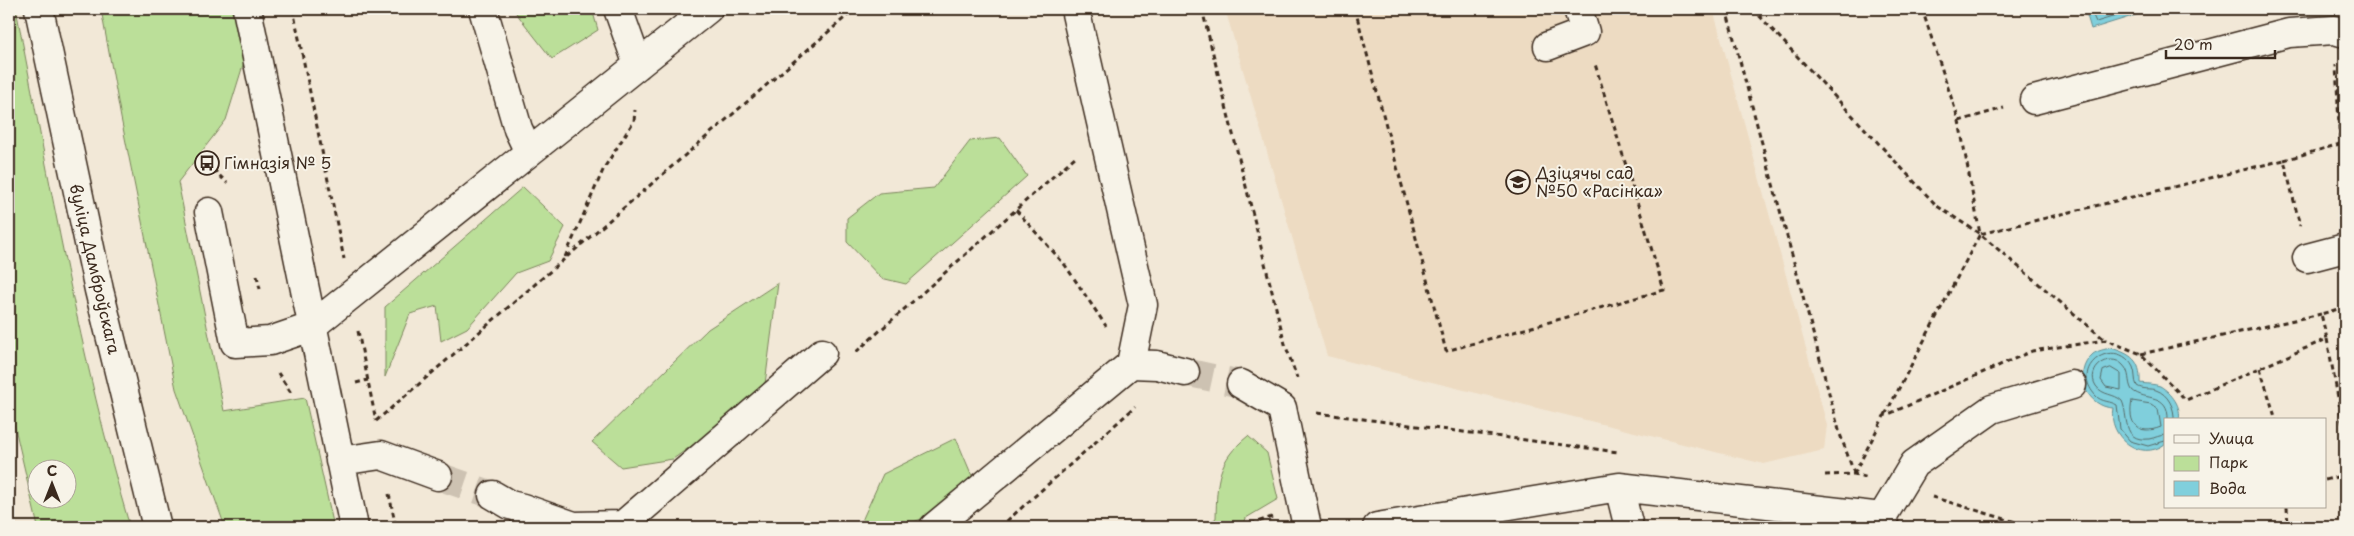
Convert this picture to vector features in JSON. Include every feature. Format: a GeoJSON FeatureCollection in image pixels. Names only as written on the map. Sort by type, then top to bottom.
{"type":"FeatureCollection","features":[{"type":"Feature","properties":{"kind":"street","name":"вуліца Дамброўскага"},"geometry":{"type":"LineString","coordinates":[[40,9],[99,290],[157,527]]}},
{"type":"Feature","properties":{"kind":"street"},"geometry":{"type":"LineString","coordinates":[[247,9],[311,327],[354,527]]}},
{"type":"Feature","properties":{"kind":"street"},"geometry":{"type":"LineString","coordinates":[[483,9],[518,129],[529,152]]}},
{"type":"Feature","properties":{"kind":"street"},"geometry":{"type":"LineString","coordinates":[[618,9],[638,65]]}},
{"type":"Feature","properties":{"kind":"street"},"geometry":{"type":"LineString","coordinates":[[210,212],[235,343],[270,341],[311,327],[708,9]]}},
{"type":"Feature","properties":{"kind":"street"},"geometry":{"type":"LineString","coordinates":[[934,527],[1131,364],[1143,305],[1075,9]]}},
{"type":"Feature","properties":{"kind":"street"},"geometry":{"type":"LineString","coordinates":[[1548,46],[1582,20]]}},
{"type":"Feature","properties":{"kind":"street"},"geometry":{"type":"LineString","coordinates":[[2034,100],[2289,33],[2340,31]]}},
{"type":"Feature","properties":{"kind":"street"},"geometry":{"type":"LineString","coordinates":[[2307,258],[2345,248]]}},
{"type":"Feature","properties":{"kind":"street"},"geometry":{"type":"LineString","coordinates":[[493,495],[525,518],[574,526],[623,525],[822,352]]}},
{"type":"Feature","properties":{"kind":"street"},"geometry":{"type":"LineString","coordinates":[[1131,364],[1157,365],[1185,372]]}},
{"type":"Feature","properties":{"kind":"street"},"geometry":{"type":"LineString","coordinates":[[1241,384],[1282,408],[1307,527]]}},
{"type":"Feature","properties":{"kind":"street"},"geometry":{"type":"LineString","coordinates":[[1377,527],[1460,520],[1619,486],[1877,520],[1914,464],[1992,409],[2072,384]]}},
{"type":"Feature","properties":{"kind":"street"},"geometry":{"type":"LineString","coordinates":[[340,461],[381,455],[438,476]]}},
{"type":"Feature","properties":{"kind":"street"},"geometry":{"type":"LineString","coordinates":[[1619,486],[1629,527]]}},
{"type":"Feature","properties":{"kind":"path"},"geometry":{"type":"LineString","coordinates":[[376,421],[855,9]]}},
{"type":"Feature","properties":{"kind":"path"},"geometry":{"type":"LineString","coordinates":[[1202,9],[1286,344],[1300,386]]}},
{"type":"Feature","properties":{"kind":"path"},"geometry":{"type":"LineString","coordinates":[[1355,9],[1446,351],[1664,290],[1582,20]]}},
{"type":"Feature","properties":{"kind":"path"},"geometry":{"type":"LineString","coordinates":[[1726,9],[1837,425],[1854,474],[1877,520]]}},
{"type":"Feature","properties":{"kind":"path"},"geometry":{"type":"LineString","coordinates":[[1753,9],[1937,206],[1980,234],[2106,340]]}},
{"type":"Feature","properties":{"kind":"path"},"geometry":{"type":"LineString","coordinates":[[1884,416],[1980,234],[1959,121],[1922,9]]}},
{"type":"Feature","properties":{"kind":"path"},"geometry":{"type":"LineString","coordinates":[[1980,234],[2284,160],[2340,144],[2340,31]]}},
{"type":"Feature","properties":{"kind":"path"},"geometry":{"type":"LineString","coordinates":[[564,258],[604,168],[634,121],[638,65]]}},
{"type":"Feature","properties":{"kind":"path"},"geometry":{"type":"LineString","coordinates":[[1959,121],[2034,100]]}},
{"type":"Feature","properties":{"kind":"path"},"geometry":{"type":"LineString","coordinates":[[852,356],[1104,132]]}},
{"type":"Feature","properties":{"kind":"path"},"geometry":{"type":"LineString","coordinates":[[2284,160],[2307,258]]}},
{"type":"Feature","properties":{"kind":"path"},"geometry":{"type":"LineString","coordinates":[[207,163],[233,190]]}},
{"type":"Feature","properties":{"kind":"path"},"geometry":{"type":"LineString","coordinates":[[1016,210],[1065,265],[1131,364]]}},
{"type":"Feature","properties":{"kind":"path"},"geometry":{"type":"LineString","coordinates":[[255,271],[276,371],[291,394],[368,380]]}},
{"type":"Feature","properties":{"kind":"path"},"geometry":{"type":"LineString","coordinates":[[2141,354],[2321,314]]}},
{"type":"Feature","properties":{"kind":"path"},"geometry":{"type":"LineString","coordinates":[[2328,339],[2345,435]]}},
{"type":"Feature","properties":{"kind":"path"},"geometry":{"type":"LineString","coordinates":[[2260,368],[2275,418]]}},
{"type":"Feature","properties":{"kind":"path"},"geometry":{"type":"LineString","coordinates":[[2326,480],[2345,475]]}},
{"type":"Feature","properties":{"kind":"path"},"geometry":{"type":"LineString","coordinates":[[2287,508],[2288,527]]}},
{"type":"Feature","properties":{"kind":"shaded area","name":"Дзіцячы сад №50 «Расінка»"},"geometry":{"type":"Polygon","coordinates":[[[1225,9],[1713,9],[1827,425],[1824,450],[1764,464],[1327,356],[1225,9]]]}},
{"type":"Feature","properties":{"kind":"green space"},"geometry":{"type":"Polygon","coordinates":[[[9,9],[16,9],[81,334],[112,463],[130,527],[38,527],[34,508],[78,508],[78,458],[28,458],[28,484],[9,402],[9,9]]]}},
{"type":"Feature","properties":{"kind":"green space"},"geometry":{"type":"Polygon","coordinates":[[[101,9],[234,9],[244,62],[226,120],[178,182],[224,411],[305,398],[334,527],[225,527],[176,389],[101,9]]]}},
{"type":"Feature","properties":{"kind":"green space"},"geometry":{"type":"Polygon","coordinates":[[[513,9],[592,9],[598,30],[552,59],[513,9]]]}},
{"type":"Feature","properties":{"kind":"green space"},"geometry":{"type":"Polygon","coordinates":[[[1000,138],[1027,176],[906,284],[881,278],[847,242],[847,218],[879,193],[934,188],[970,141],[1000,138]]]}},
{"type":"Feature","properties":{"kind":"green space"},"geometry":{"type":"Polygon","coordinates":[[[523,187],[565,227],[548,261],[516,273],[467,328],[441,341],[437,306],[410,314],[385,377],[385,307],[523,187]]]}},
{"type":"Feature","properties":{"kind":"green space"},"geometry":{"type":"Polygon","coordinates":[[[778,283],[765,384],[755,401],[673,459],[621,467],[592,442],[708,329],[778,283]]]}},
{"type":"Feature","properties":{"kind":"green space"},"geometry":{"type":"Polygon","coordinates":[[[1248,436],[1267,453],[1278,499],[1246,518],[1243,527],[1205,527],[1216,518],[1218,482],[1225,463],[1230,454],[1248,436]]]}},
{"type":"Feature","properties":{"kind":"green space"},"geometry":{"type":"Polygon","coordinates":[[[956,438],[972,476],[941,511],[901,527],[865,527],[860,525],[883,474],[956,438]]]}},
{"type":"Feature","properties":{"kind":"water"},"geometry":{"type":"Polygon","coordinates":[[[2085,9],[2155,9],[2091,29],[2085,9]]]}},
{"type":"Feature","properties":{"kind":"water"},"geometry":{"type":"Polygon","coordinates":[[[2111,348],[2129,356],[2137,363],[2140,383],[2160,386],[2172,396],[2180,415],[2179,418],[2164,418],[2164,444],[2155,449],[2145,450],[2127,444],[2115,428],[2112,418],[2113,408],[2096,402],[2089,395],[2085,388],[2083,370],[2086,362],[2093,354],[2111,348]]]}},
{"type":"Feature","properties":{"kind":"tunnel"},"geometry":{"type":"LineString","coordinates":[[1185,372],[1241,384]]}},
{"type":"Feature","properties":{"kind":"tunnel"},"geometry":{"type":"LineString","coordinates":[[438,476],[493,495]]}},
{"type":"Feature","properties":{"kind":"place","name":"Гімназія № 5"},"geometry":{"type":"Point","coordinates":[207,163]}},
{"type":"Feature","properties":{"kind":"place","name":"Дзіцячы сад №50 «Расінка»"},"geometry":{"type":"Point","coordinates":[1518,182]}}]}
